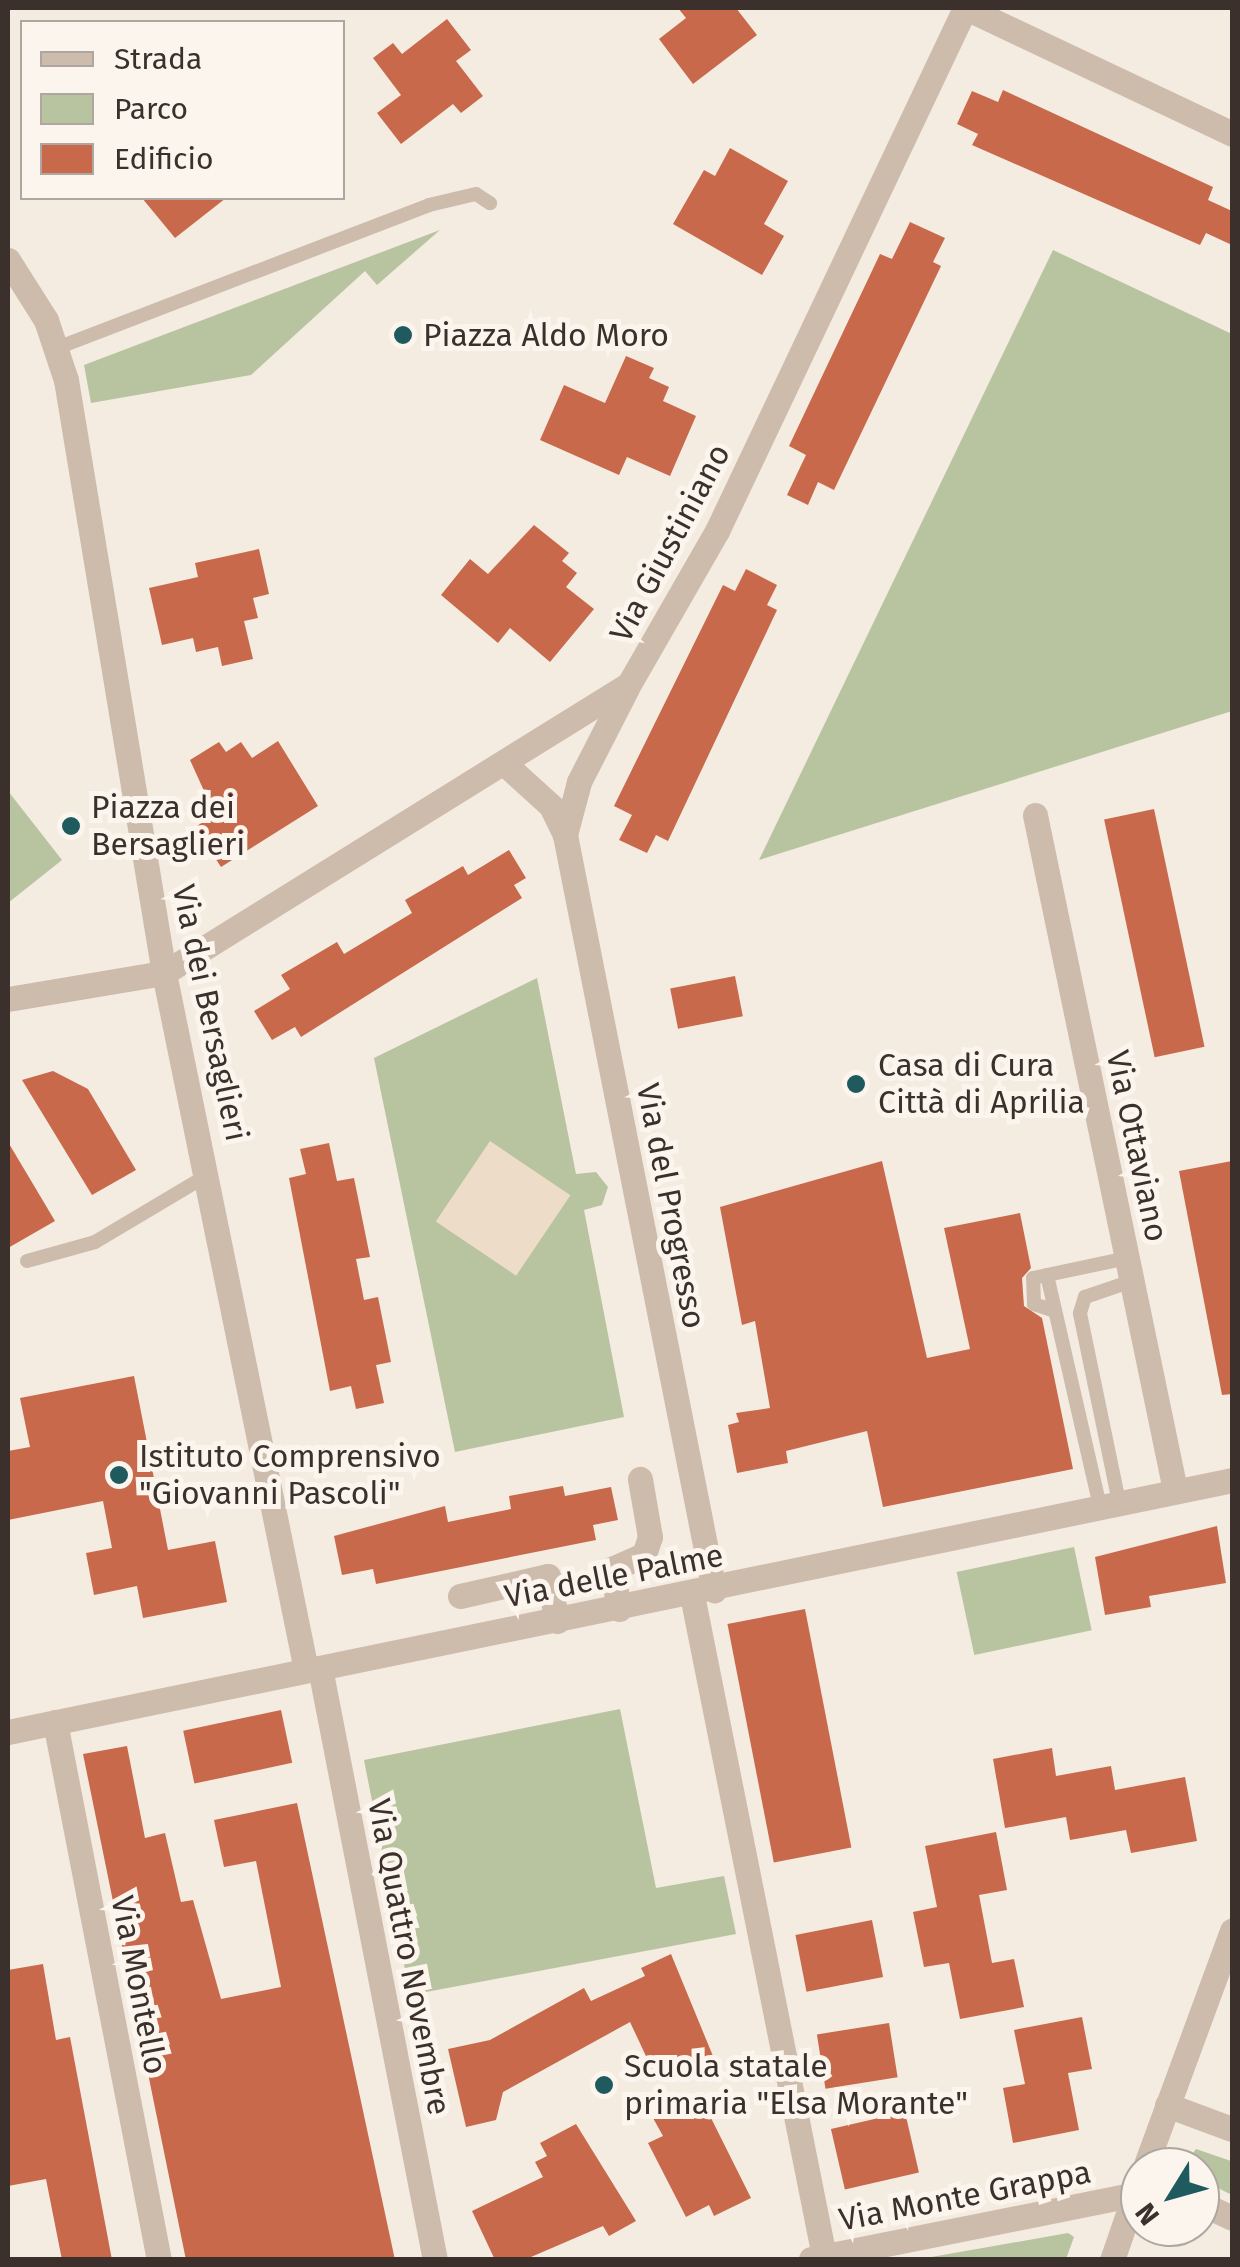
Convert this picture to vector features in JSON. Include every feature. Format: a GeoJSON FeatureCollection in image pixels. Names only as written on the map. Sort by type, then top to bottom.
{"type":"FeatureCollection","features":[{"type":"Feature","properties":{"kind":"street"},"geometry":{"type":"LineString","coordinates":[[965,8],[1232,134]]}},
{"type":"Feature","properties":{"kind":"street","name":"Via Giustiniano"},"geometry":{"type":"LineString","coordinates":[[8,999],[164,973],[506,765],[629,684],[718,531],[965,8]]}},
{"type":"Feature","properties":{"kind":"street","name":"Via dei Bersaglieri"},"geometry":{"type":"LineString","coordinates":[[8,260],[57,348],[164,973],[319,1668]]}},
{"type":"Feature","properties":{"kind":"street","name":"Via del Progresso"},"geometry":{"type":"LineString","coordinates":[[564,835],[579,782],[629,684]]}},
{"type":"Feature","properties":{"kind":"street","name":"Via del Progresso"},"geometry":{"type":"LineString","coordinates":[[506,765],[551,806],[564,835],[703,1592],[816,2258]]}},
{"type":"Feature","properties":{"kind":"street","name":"Via Ottaviano"},"geometry":{"type":"LineString","coordinates":[[1036,815],[1175,1490]]}},
{"type":"Feature","properties":{"kind":"street"},"geometry":{"type":"LineString","coordinates":[[619,1609],[612,1569],[644,1555],[650,1537],[640,1478]]}},
{"type":"Feature","properties":{"kind":"street","name":"Via delle Palme"},"geometry":{"type":"LineString","coordinates":[[8,1732],[703,1592],[1232,1480]]}},
{"type":"Feature","properties":{"kind":"street"},"geometry":{"type":"LineString","coordinates":[[460,1596],[548,1576],[557,1621]]}},
{"type":"Feature","properties":{"kind":"street","name":"Via Quattro Novembre"},"geometry":{"type":"LineString","coordinates":[[319,1668],[434,2260]]}},
{"type":"Feature","properties":{"kind":"street","name":"Via Montello"},"geometry":{"type":"LineString","coordinates":[[55,1722],[159,2260]]}},
{"type":"Feature","properties":{"kind":"street"},"geometry":{"type":"LineString","coordinates":[[1152,2147],[1232,1931]]}},
{"type":"Feature","properties":{"kind":"street"},"geometry":{"type":"LineString","coordinates":[[1168,2105],[1232,2129]]}},
{"type":"Feature","properties":{"kind":"street","name":"Via Monte Grappa"},"geometry":{"type":"LineString","coordinates":[[816,2258],[1120,2191]]}},
{"type":"Feature","properties":{"kind":"lane"},"geometry":{"type":"LineString","coordinates":[[57,348],[429,205],[476,194],[490,203]]}},
{"type":"Feature","properties":{"kind":"lane"},"geometry":{"type":"LineString","coordinates":[[27,1261],[95,1242],[210,1174]]}},
{"type":"Feature","properties":{"kind":"lane"},"geometry":{"type":"LineString","coordinates":[[1109,1504],[1046,1275],[1129,1269]]}},
{"type":"Feature","properties":{"kind":"lane"},"geometry":{"type":"LineString","coordinates":[[1109,1504],[1080,1313],[1085,1298],[1129,1269]]}},
{"type":"Feature","properties":{"kind":"green space"},"geometry":{"type":"Polygon","coordinates":[[[440,230],[377,285],[365,271],[251,375],[91,403],[84,365],[440,230]]]}},
{"type":"Feature","properties":{"kind":"green space"},"geometry":{"type":"Polygon","coordinates":[[[1053,250],[1232,334],[1232,711],[759,860],[1053,250]]]}},
{"type":"Feature","properties":{"kind":"green space"},"geometry":{"type":"Polygon","coordinates":[[[8,791],[62,860],[8,903],[8,791]]]}},
{"type":"Feature","properties":{"kind":"green space"},"geometry":{"type":"Polygon","coordinates":[[[537,978],[576,1174],[596,1172],[608,1187],[602,1205],[584,1210],[624,1417],[455,1452],[374,1058],[537,978]]]}},
{"type":"Feature","properties":{"kind":"green space"},"geometry":{"type":"Polygon","coordinates":[[[1074,1547],[1092,1630],[974,1655],[957,1572],[1074,1547]]]}},
{"type":"Feature","properties":{"kind":"green space"},"geometry":{"type":"Polygon","coordinates":[[[620,1709],[656,1888],[724,1876],[736,1934],[410,1995],[364,1760],[620,1709]]]}},
{"type":"Feature","properties":{"kind":"green space"},"geometry":{"type":"Polygon","coordinates":[[[1220,2157],[1231,2161],[1232,2195],[1220,2189],[1220,2157]]]}},
{"type":"Feature","properties":{"kind":"green space"},"geometry":{"type":"Polygon","coordinates":[[[1068,2233],[1074,2237],[1066,2259],[920,2259],[1068,2233]]]}},
{"type":"Feature","properties":{"kind":"shaded area"},"geometry":{"type":"Polygon","coordinates":[[[490,1141],[570,1195],[516,1276],[436,1221],[490,1141]]]}},
{"type":"Feature","properties":{"kind":"building"},"geometry":{"type":"Polygon","coordinates":[[[678,8],[736,8],[757,35],[693,84],[659,39],[686,18],[678,8]]]}},
{"type":"Feature","properties":{"kind":"building"},"geometry":{"type":"Polygon","coordinates":[[[447,19],[471,50],[456,61],[483,96],[461,113],[453,104],[401,144],[377,113],[401,95],[373,58],[393,43],[402,54],[447,19]]]}},
{"type":"Feature","properties":{"kind":"building"},"geometry":{"type":"Polygon","coordinates":[[[1003,90],[1213,187],[1208,200],[1232,211],[1232,245],[1206,233],[1200,245],[972,145],[978,134],[957,124],[972,91],[998,102],[1003,90]]]}},
{"type":"Feature","properties":{"kind":"building"},"geometry":{"type":"Polygon","coordinates":[[[730,148],[788,181],[764,224],[784,236],[762,275],[673,224],[704,170],[715,176],[730,148]]]}},
{"type":"Feature","properties":{"kind":"building"},"geometry":{"type":"Polygon","coordinates":[[[144,200],[223,200],[175,238],[144,200]]]}},
{"type":"Feature","properties":{"kind":"building"},"geometry":{"type":"Polygon","coordinates":[[[910,222],[945,238],[933,262],[941,266],[834,490],[818,482],[808,505],[787,495],[806,455],[789,446],[880,254],[892,259],[910,222]]]}},
{"type":"Feature","properties":{"kind":"building"},"geometry":{"type":"Polygon","coordinates":[[[626,356],[654,368],[649,378],[669,387],[663,401],[696,416],[670,476],[627,457],[619,475],[540,440],[564,385],[605,403],[626,356]]]}},
{"type":"Feature","properties":{"kind":"building"},"geometry":{"type":"Polygon","coordinates":[[[534,525],[569,553],[562,561],[577,573],[566,587],[594,609],[550,662],[510,628],[498,643],[441,595],[470,559],[488,574],[534,525]]]}},
{"type":"Feature","properties":{"kind":"building"},"geometry":{"type":"Polygon","coordinates":[[[259,549],[269,594],[253,598],[258,618],[244,621],[253,659],[222,666],[218,647],[196,652],[193,638],[162,645],[149,588],[198,577],[195,563],[259,549]]]}},
{"type":"Feature","properties":{"kind":"building"},"geometry":{"type":"Polygon","coordinates":[[[746,569],[777,585],[767,605],[777,610],[668,841],[656,835],[647,853],[619,840],[632,815],[614,806],[723,585],[735,591],[746,569]]]}},
{"type":"Feature","properties":{"kind":"building"},"geometry":{"type":"Polygon","coordinates":[[[278,741],[318,806],[221,867],[195,827],[215,815],[190,760],[219,742],[226,752],[241,742],[252,758],[278,741]]]}},
{"type":"Feature","properties":{"kind":"building"},"geometry":{"type":"Polygon","coordinates":[[[1154,809],[1205,1047],[1155,1057],[1104,820],[1154,809]]]}},
{"type":"Feature","properties":{"kind":"building"},"geometry":{"type":"Polygon","coordinates":[[[509,850],[526,878],[514,885],[522,898],[301,1037],[295,1027],[272,1040],[254,1011],[290,989],[281,975],[337,942],[344,954],[412,913],[405,900],[463,866],[468,875],[509,850]]]}},
{"type":"Feature","properties":{"kind":"building"},"geometry":{"type":"Polygon","coordinates":[[[735,976],[743,1016],[678,1029],[670,989],[735,976]]]}},
{"type":"Feature","properties":{"kind":"building"},"geometry":{"type":"Polygon","coordinates":[[[53,1071],[88,1089],[136,1170],[92,1195],[22,1080],[53,1071]]]}},
{"type":"Feature","properties":{"kind":"building"},"geometry":{"type":"Polygon","coordinates":[[[8,1142],[55,1221],[8,1248],[8,1142]]]}},
{"type":"Feature","properties":{"kind":"building"},"geometry":{"type":"Polygon","coordinates":[[[329,1143],[337,1181],[354,1178],[370,1257],[356,1259],[364,1300],[378,1297],[391,1362],[376,1365],[384,1403],[356,1409],[351,1386],[330,1391],[289,1178],[306,1174],[300,1149],[329,1143]]]}},
{"type":"Feature","properties":{"kind":"building"},"geometry":{"type":"Polygon","coordinates":[[[882,1161],[927,1358],[970,1349],[944,1228],[1020,1213],[1031,1268],[1022,1278],[1024,1306],[1042,1318],[1073,1469],[883,1507],[867,1431],[786,1451],[788,1463],[737,1473],[728,1425],[739,1422],[736,1413],[770,1408],[755,1321],[742,1325],[720,1207],[882,1161]]]}},
{"type":"Feature","properties":{"kind":"building"},"geometry":{"type":"Polygon","coordinates":[[[1232,1161],[1232,1394],[1222,1395],[1179,1171],[1232,1161]]]}},
{"type":"Feature","properties":{"kind":"building"},"geometry":{"type":"Polygon","coordinates":[[[134,1376],[168,1550],[215,1541],[227,1602],[143,1618],[137,1586],[94,1595],[86,1553],[112,1548],[103,1501],[8,1520],[8,1451],[30,1447],[20,1398],[134,1376]]]}},
{"type":"Feature","properties":{"kind":"building"},"geometry":{"type":"Polygon","coordinates":[[[563,1486],[565,1496],[611,1487],[618,1520],[593,1525],[596,1540],[376,1584],[373,1569],[342,1575],[334,1536],[445,1506],[448,1522],[511,1509],[509,1496],[563,1486]]]}},
{"type":"Feature","properties":{"kind":"building"},"geometry":{"type":"Polygon","coordinates":[[[1217,1526],[1226,1583],[1149,1596],[1151,1607],[1105,1615],[1095,1557],[1217,1526]]]}},
{"type":"Feature","properties":{"kind":"building"},"geometry":{"type":"Polygon","coordinates":[[[805,1609],[851,1848],[774,1863],[727,1624],[805,1609]]]}},
{"type":"Feature","properties":{"kind":"building"},"geometry":{"type":"Polygon","coordinates":[[[281,1710],[292,1763],[194,1784],[183,1731],[281,1710]]]}},
{"type":"Feature","properties":{"kind":"building"},"geometry":{"type":"Polygon","coordinates":[[[127,1746],[145,1838],[165,1833],[181,1902],[193,1900],[221,1999],[281,1987],[256,1861],[224,1867],[214,1820],[297,1803],[395,2260],[186,2260],[83,1754],[127,1746]]]}},
{"type":"Feature","properties":{"kind":"building"},"geometry":{"type":"Polygon","coordinates":[[[1052,1748],[1056,1776],[1111,1766],[1115,1790],[1185,1777],[1197,1841],[1131,1853],[1126,1830],[1070,1840],[1066,1817],[1005,1828],[993,1759],[1052,1748]]]}},
{"type":"Feature","properties":{"kind":"building"},"geometry":{"type":"Polygon","coordinates":[[[996,1832],[1007,1890],[979,1895],[992,1963],[1014,1959],[1024,2007],[960,2019],[949,1963],[924,1967],[913,1912],[937,1907],[925,1846],[996,1832]]]}},
{"type":"Feature","properties":{"kind":"building"},"geometry":{"type":"Polygon","coordinates":[[[872,1920],[883,1977],[807,1992],[795,1935],[872,1920]]]}},
{"type":"Feature","properties":{"kind":"building"},"geometry":{"type":"Polygon","coordinates":[[[671,1954],[715,2061],[674,2080],[666,2065],[653,2071],[630,2022],[503,2092],[496,2120],[466,2127],[448,2049],[490,2040],[584,1988],[591,2001],[645,1976],[641,1968],[671,1954]]]}},
{"type":"Feature","properties":{"kind":"building"},"geometry":{"type":"Polygon","coordinates":[[[43,1964],[56,2040],[70,2037],[112,2260],[62,2260],[46,2179],[8,2186],[8,1970],[43,1964]]]}},
{"type":"Feature","properties":{"kind":"building"},"geometry":{"type":"Polygon","coordinates":[[[1082,2017],[1092,2069],[1068,2073],[1079,2130],[1013,2143],[1003,2088],[1025,2084],[1014,2030],[1082,2017]]]}},
{"type":"Feature","properties":{"kind":"building"},"geometry":{"type":"Polygon","coordinates":[[[889,2023],[898,2077],[826,2089],[817,2034],[889,2023]]]}},
{"type":"Feature","properties":{"kind":"building"},"geometry":{"type":"Polygon","coordinates":[[[687,2101],[695,2118],[708,2112],[751,2198],[714,2216],[709,2205],[686,2217],[648,2143],[663,2136],[653,2118],[687,2101]]]}},
{"type":"Feature","properties":{"kind":"building"},"geometry":{"type":"Polygon","coordinates":[[[905,2112],[919,2172],[845,2190],[831,2129],[905,2112]]]}},
{"type":"Feature","properties":{"kind":"building"},"geometry":{"type":"Polygon","coordinates":[[[576,2124],[636,2221],[609,2236],[603,2226],[524,2260],[495,2260],[472,2211],[543,2177],[535,2162],[547,2156],[540,2143],[576,2124]]]}},
{"type":"Feature","properties":{"kind":"place","name":"Piazza Aldo Moro"},"geometry":{"type":"Point","coordinates":[403,335]}},
{"type":"Feature","properties":{"kind":"place","name":"Piazza dei Bersaglieri"},"geometry":{"type":"Point","coordinates":[71,826]}},
{"type":"Feature","properties":{"kind":"place","name":"Casa di Cura Città di Aprilia"},"geometry":{"type":"Point","coordinates":[856,1084]}},
{"type":"Feature","properties":{"kind":"place","name":"Istituto Comprensivo \"Giovanni Pascoli\""},"geometry":{"type":"Point","coordinates":[119,1475]}},
{"type":"Feature","properties":{"kind":"place","name":"Scuola statale primaria \"Elsa Morante\""},"geometry":{"type":"Point","coordinates":[604,2085]}}]}
